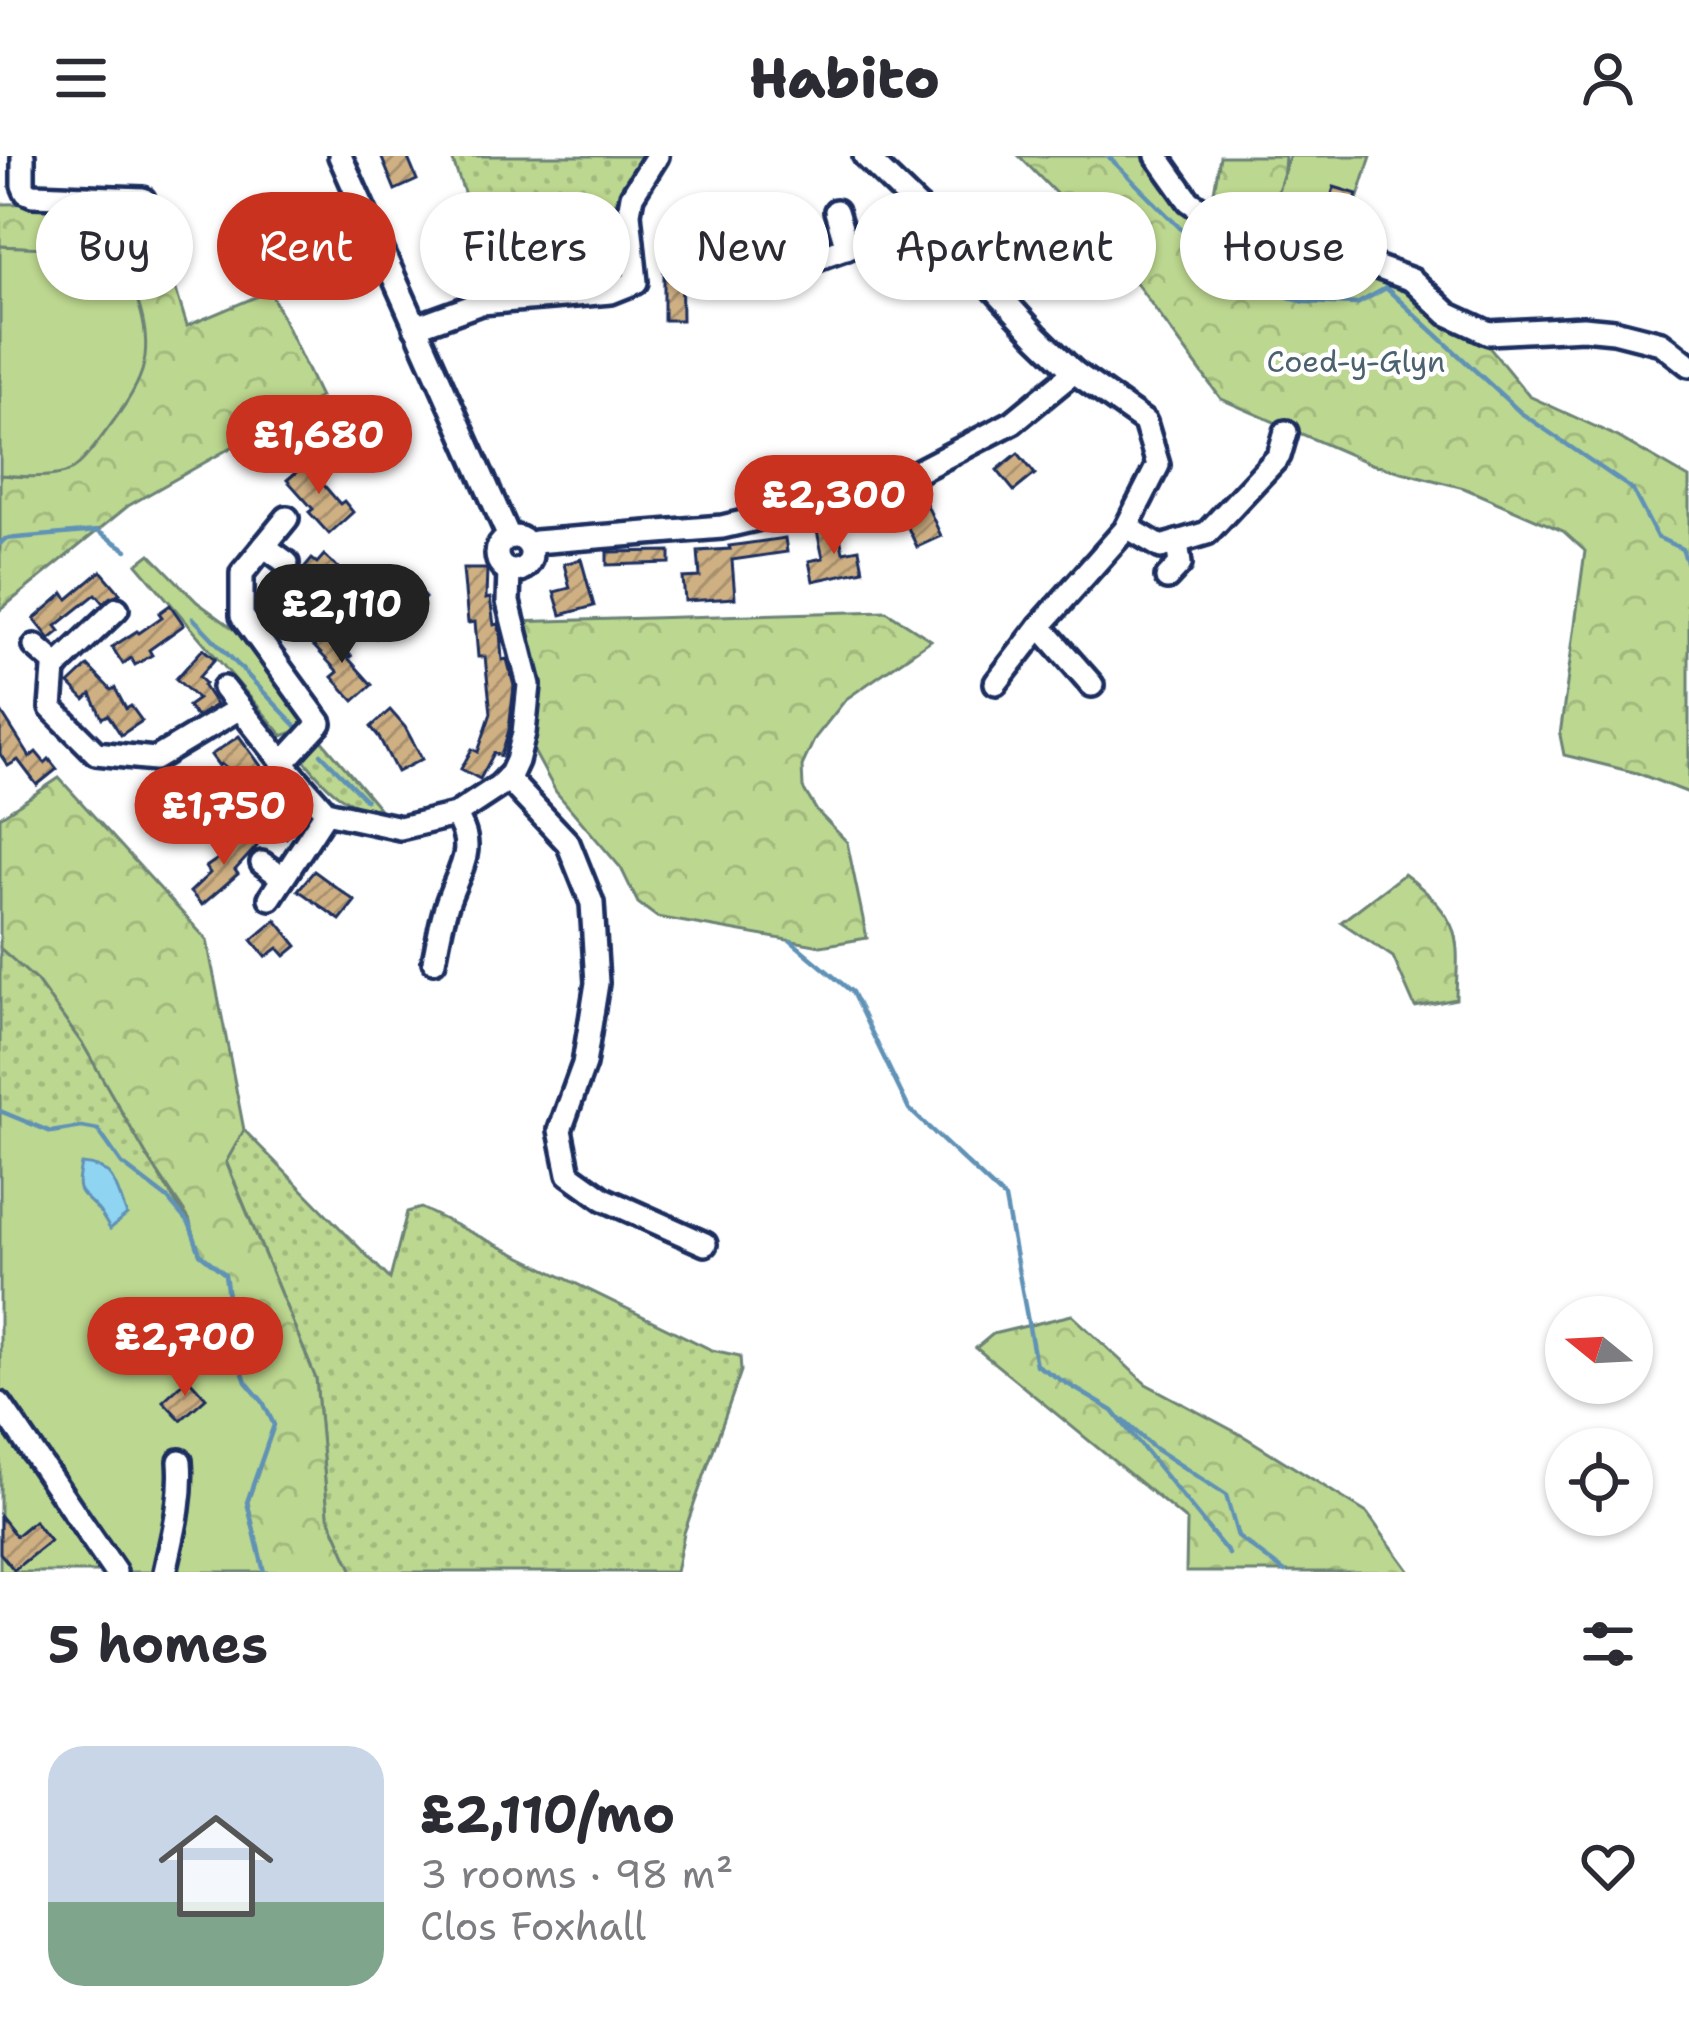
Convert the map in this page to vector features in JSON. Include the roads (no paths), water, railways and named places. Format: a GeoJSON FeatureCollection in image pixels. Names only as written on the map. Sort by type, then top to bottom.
{"type":"FeatureCollection","features":[{"type":"Feature","properties":{"kind":"street"},"geometry":{"type":"LineString","coordinates":[[23,156],[23,185],[26,192],[36,195]]}},
{"type":"Feature","properties":{"kind":"street"},"geometry":{"type":"LineString","coordinates":[[340,156],[519,542]]}},
{"type":"Feature","properties":{"kind":"street"},"geometry":{"type":"LineString","coordinates":[[415,326],[481,304],[611,292],[636,282],[629,213],[632,196],[657,156]]}},
{"type":"Feature","properties":{"kind":"street"},"geometry":{"type":"LineString","coordinates":[[865,156],[902,192]]}},
{"type":"Feature","properties":{"kind":"street"},"geometry":{"type":"LineString","coordinates":[[1157,156],[1189,201],[1240,237],[1309,259],[1371,265],[1412,280],[1448,314],[1489,333],[1614,331],[1661,343],[1689,365]]}},
{"type":"Feature","properties":{"kind":"street"},"geometry":{"type":"LineString","coordinates":[[836,211],[847,248]]}},
{"type":"Feature","properties":{"kind":"street"},"geometry":{"type":"LineString","coordinates":[[829,254],[853,246]]}},
{"type":"Feature","properties":{"kind":"street"},"geometry":{"type":"LineString","coordinates":[[996,683],[1126,526],[1158,465],[1145,422],[1074,372],[1004,300]]}},
{"type":"Feature","properties":{"kind":"street"},"geometry":{"type":"LineString","coordinates":[[224,688],[326,812],[400,828],[455,815],[507,778],[518,761],[524,733],[529,685],[508,602],[509,571],[497,554],[500,544],[722,527],[884,489],[1013,422],[1074,372]]}},
{"type":"Feature","properties":{"kind":"street"},"geometry":{"type":"LineString","coordinates":[[1126,526],[1161,547],[1207,533],[1256,493],[1279,456],[1286,432]]}},
{"type":"Feature","properties":{"kind":"street"},"geometry":{"type":"LineString","coordinates":[[283,763],[320,723],[242,616],[242,573],[286,518]]}},
{"type":"Feature","properties":{"kind":"street"},"geometry":{"type":"LineString","coordinates":[[1167,578],[1180,564],[1178,542]]}},
{"type":"Feature","properties":{"kind":"street"},"geometry":{"type":"LineString","coordinates":[[263,546],[287,563]]}},
{"type":"Feature","properties":{"kind":"street"},"geometry":{"type":"LineString","coordinates":[[117,609],[54,669],[51,708],[96,753],[155,759],[240,708]]}},
{"type":"Feature","properties":{"kind":"street"},"geometry":{"type":"LineString","coordinates":[[1040,626],[1092,685]]}},
{"type":"Feature","properties":{"kind":"street"},"geometry":{"type":"LineString","coordinates":[[35,646],[58,666]]}},
{"type":"Feature","properties":{"kind":"street"},"geometry":{"type":"LineString","coordinates":[[507,778],[568,843],[592,903],[598,983],[584,1064],[560,1130],[569,1174],[604,1199],[705,1244]]}},
{"type":"Feature","properties":{"kind":"street"},"geometry":{"type":"LineString","coordinates":[[270,898],[326,812]]}},
{"type":"Feature","properties":{"kind":"street"},"geometry":{"type":"LineString","coordinates":[[434,961],[446,905],[466,859],[465,830],[455,815]]}},
{"type":"Feature","properties":{"kind":"street"},"geometry":{"type":"LineString","coordinates":[[262,863],[283,878]]}},
{"type":"Feature","properties":{"kind":"street"},"geometry":{"type":"LineString","coordinates":[[0,1404],[116,1572]]}},
{"type":"Feature","properties":{"kind":"street"},"geometry":{"type":"LineString","coordinates":[[164,1572],[182,1485],[179,1461]]}},
{"type":"Feature","properties":{"kind":"water"},"geometry":{"type":"Polygon","coordinates":[[[81,1164],[108,1173],[116,1187],[127,1215],[110,1229],[80,1192],[81,1164]]]}},
{"type":"Feature","properties":{"kind":"waterway"},"geometry":{"type":"LineString","coordinates":[[1108,156],[1240,282],[1305,302],[1357,304],[1386,288],[1521,413],[1632,489],[1657,537],[1682,549],[1689,567]]}},
{"type":"Feature","properties":{"kind":"waterway"},"geometry":{"type":"LineString","coordinates":[[0,544],[5,539],[97,531],[127,550]]}},
{"type":"Feature","properties":{"kind":"waterway"},"geometry":{"type":"LineString","coordinates":[[193,618],[298,728]]}},
{"type":"Feature","properties":{"kind":"waterway"},"geometry":{"type":"LineString","coordinates":[[321,754],[366,800]]}},
{"type":"Feature","properties":{"kind":"waterway"},"geometry":{"type":"LineString","coordinates":[[791,941],[852,992],[909,1109],[1005,1199],[1036,1365],[1113,1411],[1229,1554]]}},
{"type":"Feature","properties":{"kind":"waterway"},"geometry":{"type":"LineString","coordinates":[[0,1111],[51,1132],[82,1127],[98,1130],[122,1164],[168,1199],[190,1225],[200,1254],[225,1274],[235,1351],[246,1382],[274,1425],[247,1502],[264,1572]]}},
{"type":"Feature","properties":{"kind":"waterway"},"geometry":{"type":"LineString","coordinates":[[1124,1421],[1154,1448],[1226,1495],[1238,1537],[1285,1572]]}},
{"type":"Feature","properties":{"kind":"park label","name":"Coed-y-Glyn"},"geometry":{"type":"Point","coordinates":[1356,362]}}]}
